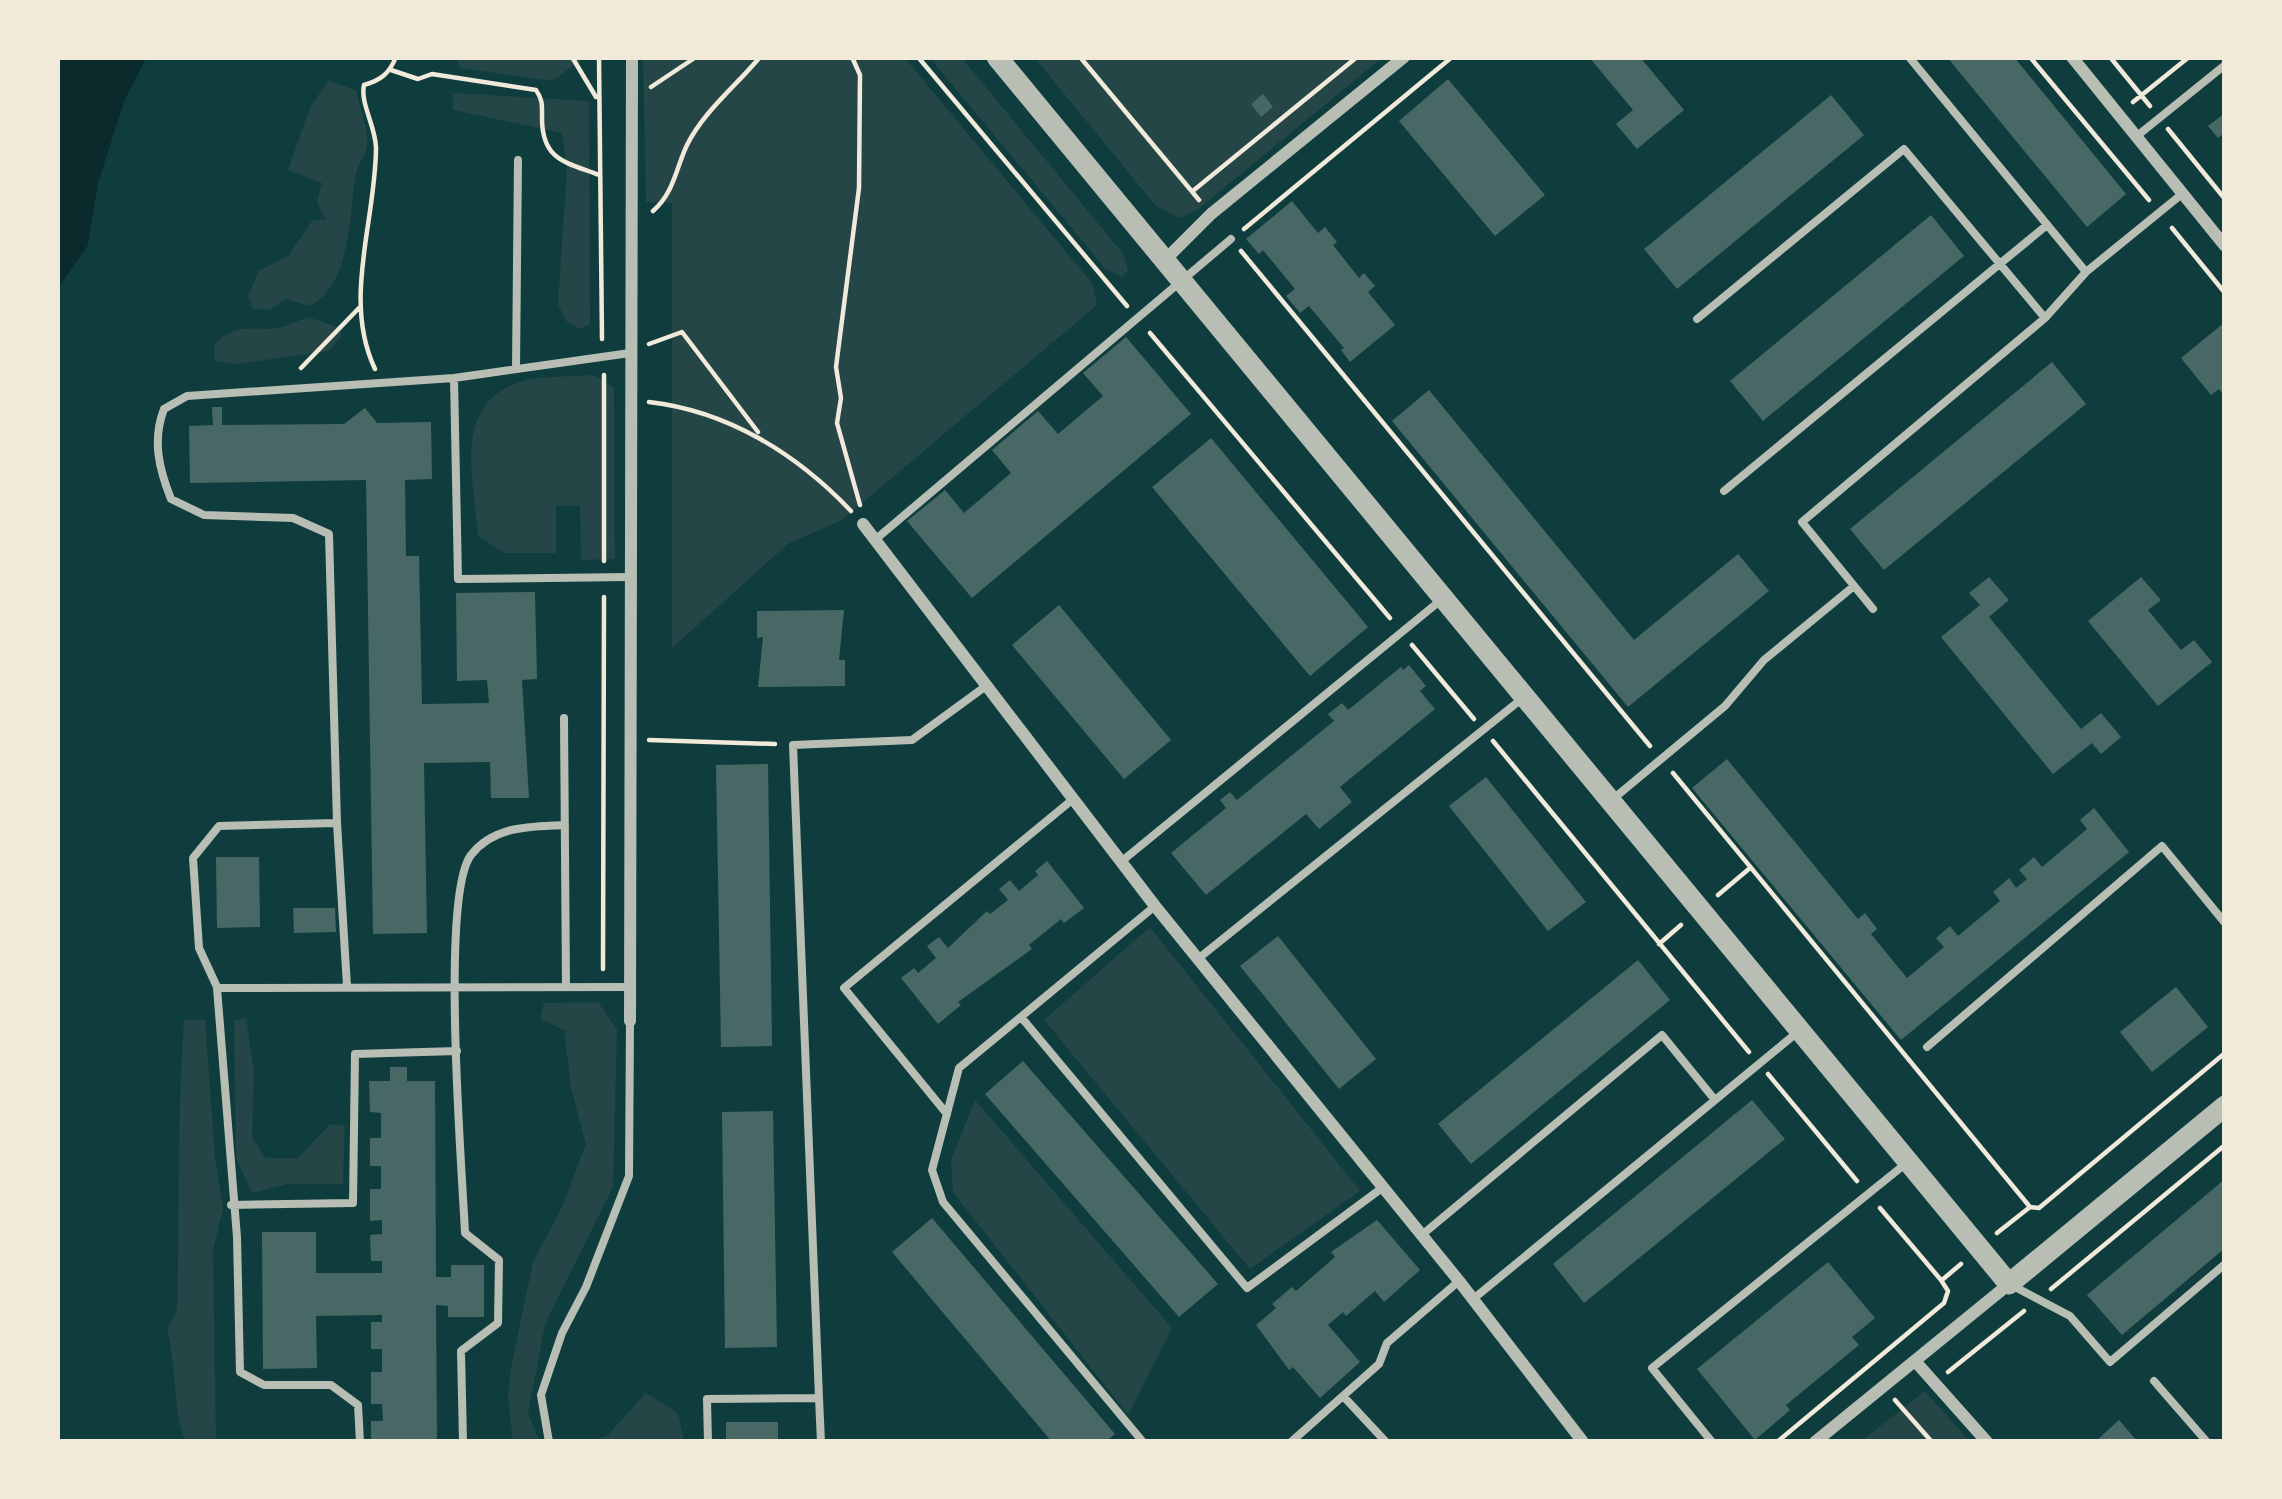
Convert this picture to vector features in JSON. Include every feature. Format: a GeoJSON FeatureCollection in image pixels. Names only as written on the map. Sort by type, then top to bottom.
{"type":"FeatureCollection","features":[{"type":"Feature","properties":{"kind":"street"},"geometry":{"type":"LineString","coordinates":[[630,1022],[632,57]]}},
{"type":"Feature","properties":{"kind":"street"},"geometry":{"type":"LineString","coordinates":[[997,57],[2009,1284]]}},
{"type":"Feature","properties":{"kind":"street"},"geometry":{"type":"LineString","coordinates":[[1164,261],[1211,214],[1404,57]]}},
{"type":"Feature","properties":{"kind":"street"},"geometry":{"type":"LineString","coordinates":[[2072,57],[2225,246]]}},
{"type":"Feature","properties":{"kind":"street"},"geometry":{"type":"LineString","coordinates":[[863,524],[1155,906],[1583,1442]]}},
{"type":"Feature","properties":{"kind":"street"},"geometry":{"type":"LineString","coordinates":[[1815,1442],[2225,1106]]}},
{"type":"Feature","properties":{"kind":"street"},"geometry":{"type":"LineString","coordinates":[[1916,1361],[1987,1442]]}},
{"type":"Feature","properties":{"kind":"lane"},"geometry":{"type":"LineString","coordinates":[[1909,57],[2086,272]]}},
{"type":"Feature","properties":{"kind":"lane"},"geometry":{"type":"LineString","coordinates":[[2138,136],[2225,65]]}},
{"type":"Feature","properties":{"kind":"lane"},"geometry":{"type":"LineString","coordinates":[[1697,320],[1904,149],[2045,318]]}},
{"type":"Feature","properties":{"kind":"lane"},"geometry":{"type":"LineString","coordinates":[[516,369],[518,160]]}},
{"type":"Feature","properties":{"kind":"lane"},"geometry":{"type":"LineString","coordinates":[[1874,609],[1802,522],[2045,318],[2086,272],[2183,193]]}},
{"type":"Feature","properties":{"kind":"lane"},"geometry":{"type":"LineString","coordinates":[[1724,491],[2047,225]]}},
{"type":"Feature","properties":{"kind":"lane"},"geometry":{"type":"LineString","coordinates":[[876,539],[1231,239]]}},
{"type":"Feature","properties":{"kind":"lane"},"geometry":{"type":"LineString","coordinates":[[347,986],[329,533],[293,518],[204,515],[171,499],[158,465],[158,423],[164,409],[174,400],[454,378],[630,353]]}},
{"type":"Feature","properties":{"kind":"lane"},"geometry":{"type":"LineString","coordinates":[[454,378],[458,579],[630,577]]}},
{"type":"Feature","properties":{"kind":"lane"},"geometry":{"type":"LineString","coordinates":[[1612,800],[1725,706],[1764,660],[1854,586]]}},
{"type":"Feature","properties":{"kind":"lane"},"geometry":{"type":"LineString","coordinates":[[1122,861],[1445,597]]}},
{"type":"Feature","properties":{"kind":"lane"},"geometry":{"type":"LineString","coordinates":[[821,1442],[793,745],[912,740],[987,686]]}},
{"type":"Feature","properties":{"kind":"lane"},"geometry":{"type":"LineString","coordinates":[[1198,959],[1526,695]]}},
{"type":"Feature","properties":{"kind":"lane"},"geometry":{"type":"LineString","coordinates":[[564,718],[566,987]]}},
{"type":"Feature","properties":{"kind":"lane"},"geometry":{"type":"LineString","coordinates":[[946,1114],[844,988],[1073,799]]}},
{"type":"Feature","properties":{"kind":"lane"},"geometry":{"type":"LineString","coordinates":[[337,824],[219,826],[193,858],[200,948],[217,988],[236,1237],[239,1372],[263,1385],[331,1385],[358,1406],[360,1442]]}},
{"type":"Feature","properties":{"kind":"lane"},"geometry":{"type":"LineString","coordinates":[[464,1442],[461,1351],[498,1323],[499,1260],[465,1233],[455,987],[457,900],[465,865],[473,853],[508,830],[565,825]]}},
{"type":"Feature","properties":{"kind":"lane"},"geometry":{"type":"LineString","coordinates":[[1927,1047],[2162,846],[2225,923]]}},
{"type":"Feature","properties":{"kind":"lane"},"geometry":{"type":"LineString","coordinates":[[1143,1442],[943,1202],[932,1170],[958,1068],[1155,906]]}},
{"type":"Feature","properties":{"kind":"lane"},"geometry":{"type":"LineString","coordinates":[[217,988],[630,986]]}},
{"type":"Feature","properties":{"kind":"lane"},"geometry":{"type":"LineString","coordinates":[[1021,1017],[1247,1288],[1383,1188]]}},
{"type":"Feature","properties":{"kind":"lane"},"geometry":{"type":"LineString","coordinates":[[549,1442],[541,1395],[628,1176],[630,1022]]}},
{"type":"Feature","properties":{"kind":"lane"},"geometry":{"type":"LineString","coordinates":[[1471,1301],[1800,1030]]}},
{"type":"Feature","properties":{"kind":"lane"},"geometry":{"type":"LineString","coordinates":[[1422,1235],[1662,1035],[1715,1100]]}},
{"type":"Feature","properties":{"kind":"lane"},"geometry":{"type":"LineString","coordinates":[[231,1205],[353,1202],[355,1054],[457,1051]]}},
{"type":"Feature","properties":{"kind":"lane"},"geometry":{"type":"LineString","coordinates":[[1712,1442],[1652,1369],[1908,1161]]}},
{"type":"Feature","properties":{"kind":"lane"},"geometry":{"type":"LineString","coordinates":[[2009,1284],[2070,1316],[2110,1362],[2225,1264]]}},
{"type":"Feature","properties":{"kind":"lane"},"geometry":{"type":"LineString","coordinates":[[1292,1442],[1379,1364],[1388,1343],[1459,1281]]}},
{"type":"Feature","properties":{"kind":"lane"},"geometry":{"type":"LineString","coordinates":[[2154,1381],[2207,1442]]}},
{"type":"Feature","properties":{"kind":"lane"},"geometry":{"type":"LineString","coordinates":[[1344,1397],[1386,1442]]}},
{"type":"Feature","properties":{"kind":"lane"},"geometry":{"type":"LineString","coordinates":[[708,1442],[707,1400],[819,1398]]}},
{"type":"Feature","properties":{"kind":"path"},"geometry":{"type":"LineString","coordinates":[[382,383],[362,343],[358,308],[376,172],[376,127],[362,96],[364,85],[380,80],[396,57]]}},
{"type":"Feature","properties":{"kind":"path"},"geometry":{"type":"LineString","coordinates":[[572,57],[599,102]]}},
{"type":"Feature","properties":{"kind":"path"},"geometry":{"type":"LineString","coordinates":[[599,57],[604,987]]}},
{"type":"Feature","properties":{"kind":"path"},"geometry":{"type":"LineString","coordinates":[[632,102],[696,57]]}},
{"type":"Feature","properties":{"kind":"path"},"geometry":{"type":"LineString","coordinates":[[631,231],[663,202],[687,146],[710,112],[760,57]]}},
{"type":"Feature","properties":{"kind":"path"},"geometry":{"type":"LineString","coordinates":[[852,57],[860,75],[859,188],[836,367],[842,398],[837,423],[845,464],[856,482],[863,524]]}},
{"type":"Feature","properties":{"kind":"path"},"geometry":{"type":"LineString","coordinates":[[918,57],[1948,1291],[1944,1303],[1777,1442]]}},
{"type":"Feature","properties":{"kind":"path"},"geometry":{"type":"LineString","coordinates":[[1192,192],[1357,57]]}},
{"type":"Feature","properties":{"kind":"path"},"geometry":{"type":"LineString","coordinates":[[1452,57],[1231,239],[2030,1207],[2039,1208],[2225,1053]]}},
{"type":"Feature","properties":{"kind":"path"},"geometry":{"type":"LineString","coordinates":[[2030,57],[2225,293]]}},
{"type":"Feature","properties":{"kind":"path"},"geometry":{"type":"LineString","coordinates":[[2094,134],[2189,57]]}},
{"type":"Feature","properties":{"kind":"path"},"geometry":{"type":"LineString","coordinates":[[1084,58],[1211,214]]}},
{"type":"Feature","properties":{"kind":"path"},"geometry":{"type":"LineString","coordinates":[[391,70],[418,79],[432,74],[536,90],[542,98],[546,148],[600,175]]}},
{"type":"Feature","properties":{"kind":"path"},"geometry":{"type":"LineString","coordinates":[[282,390],[358,308]]}},
{"type":"Feature","properties":{"kind":"path"},"geometry":{"type":"LineString","coordinates":[[630,353],[682,332],[762,437],[863,524]]}},
{"type":"Feature","properties":{"kind":"path"},"geometry":{"type":"LineString","coordinates":[[604,404],[672,405],[762,437]]}},
{"type":"Feature","properties":{"kind":"path"},"geometry":{"type":"LineString","coordinates":[[630,741],[793,745]]}},
{"type":"Feature","properties":{"kind":"path"},"geometry":{"type":"LineString","coordinates":[[1935,1383],[2225,1145]]}},
{"type":"Feature","properties":{"kind":"path"},"geometry":{"type":"LineString","coordinates":[[1883,1387],[1932,1442]]}},
{"type":"Feature","properties":{"kind":"shaded area"},"geometry":{"type":"Polygon","coordinates":[[[57,57],[147,57],[125,99],[98,183],[88,245],[57,290],[57,57]]]}},
{"type":"Feature","properties":{"kind":"shaded area"},"geometry":{"type":"Polygon","coordinates":[[[456,57],[584,57],[553,81],[460,68],[456,57]]]}},
{"type":"Feature","properties":{"kind":"shaded area"},"geometry":{"type":"Polygon","coordinates":[[[643,57],[904,57],[1092,283],[1097,305],[842,520],[788,544],[672,648],[672,203],[646,202],[643,57]]]}},
{"type":"Feature","properties":{"kind":"shaded area"},"geometry":{"type":"Polygon","coordinates":[[[929,57],[961,57],[1124,255],[1128,271],[1122,277],[1105,268],[929,57]]]}},
{"type":"Feature","properties":{"kind":"shaded area"},"geometry":{"type":"Polygon","coordinates":[[[1034,57],[1383,57],[1196,211],[1179,218],[1156,206],[1034,57]]]}},
{"type":"Feature","properties":{"kind":"shaded area"},"geometry":{"type":"Polygon","coordinates":[[[329,81],[356,90],[367,141],[357,171],[341,265],[334,282],[309,306],[286,299],[269,310],[253,309],[248,296],[259,271],[288,256],[312,221],[326,219],[317,203],[322,183],[288,170],[311,105],[329,81]]]}},
{"type":"Feature","properties":{"kind":"shaded area"},"geometry":{"type":"Polygon","coordinates":[[[453,93],[589,101],[590,324],[580,329],[566,321],[558,304],[567,169],[562,133],[453,110],[453,93]]]}},
{"type":"Feature","properties":{"kind":"shaded area"},"geometry":{"type":"Polygon","coordinates":[[[308,317],[340,328],[341,337],[329,351],[237,364],[215,361],[214,344],[233,331],[279,328],[308,317]]]}},
{"type":"Feature","properties":{"kind":"shaded area"},"geometry":{"type":"Polygon","coordinates":[[[594,375],[614,388],[615,559],[581,560],[580,505],[556,506],[556,553],[504,553],[478,536],[471,469],[475,426],[483,408],[519,382],[594,375]]]}},
{"type":"Feature","properties":{"kind":"shaded area"},"geometry":{"type":"Polygon","coordinates":[[[1150,927],[1360,1191],[1250,1269],[1044,1020],[1150,927]]]}},
{"type":"Feature","properties":{"kind":"shaded area"},"geometry":{"type":"Polygon","coordinates":[[[598,1002],[617,1029],[613,1187],[545,1324],[528,1414],[540,1442],[513,1442],[508,1395],[533,1262],[562,1207],[586,1144],[571,1088],[564,1030],[540,1019],[544,1003],[598,1002]]]}},
{"type":"Feature","properties":{"kind":"shaded area"},"geometry":{"type":"Polygon","coordinates":[[[246,1018],[254,1071],[252,1138],[266,1158],[298,1158],[330,1124],[345,1126],[343,1184],[287,1184],[252,1193],[236,1158],[234,1021],[246,1018]]]}},
{"type":"Feature","properties":{"kind":"shaded area"},"geometry":{"type":"Polygon","coordinates":[[[184,1020],[205,1020],[223,1209],[213,1251],[216,1442],[185,1442],[167,1330],[177,1311],[184,1020]]]}},
{"type":"Feature","properties":{"kind":"shaded area"},"geometry":{"type":"Polygon","coordinates":[[[975,1100],[1172,1328],[1128,1415],[953,1192],[951,1160],[975,1100]]]}},
{"type":"Feature","properties":{"kind":"shaded area"},"geometry":{"type":"Polygon","coordinates":[[[1925,1391],[1970,1442],[1860,1442],[1925,1391]]]}},
{"type":"Feature","properties":{"kind":"shaded area"},"geometry":{"type":"Polygon","coordinates":[[[646,1393],[678,1413],[684,1442],[582,1442],[607,1436],[646,1393]]]}},
{"type":"Feature","properties":{"kind":"building"},"geometry":{"type":"Polygon","coordinates":[[[1589,57],[1640,57],[1684,110],[1637,149],[1616,124],[1633,110],[1589,57]]]}},
{"type":"Feature","properties":{"kind":"building"},"geometry":{"type":"Polygon","coordinates":[[[1947,57],[2014,57],[2126,194],[2087,227],[1947,57]]]}},
{"type":"Feature","properties":{"kind":"building"},"geometry":{"type":"Polygon","coordinates":[[[1448,79],[1545,195],[1495,236],[1399,121],[1448,79]]]}},
{"type":"Feature","properties":{"kind":"building"},"geometry":{"type":"Polygon","coordinates":[[[1263,94],[1273,107],[1261,117],[1251,104],[1263,94]]]}},
{"type":"Feature","properties":{"kind":"building"},"geometry":{"type":"Polygon","coordinates":[[[1831,95],[1864,135],[1677,289],[1644,249],[1831,95]]]}},
{"type":"Feature","properties":{"kind":"building"},"geometry":{"type":"Polygon","coordinates":[[[2225,113],[2225,132],[2218,138],[2208,126],[2225,113]]]}},
{"type":"Feature","properties":{"kind":"building"},"geometry":{"type":"Polygon","coordinates":[[[1292,201],[1318,233],[1325,227],[1359,278],[1364,273],[1375,286],[1368,292],[1395,325],[1350,362],[1309,306],[1300,313],[1286,296],[1295,289],[1263,250],[1259,254],[1246,239],[1292,201]]]}},
{"type":"Feature","properties":{"kind":"building"},"geometry":{"type":"Polygon","coordinates":[[[1931,215],[1964,256],[1763,421],[1730,381],[1931,215]]]}},
{"type":"Feature","properties":{"kind":"building"},"geometry":{"type":"Polygon","coordinates":[[[2225,322],[2225,397],[2219,389],[2211,395],[2181,358],[2225,322]]]}},
{"type":"Feature","properties":{"kind":"building"},"geometry":{"type":"Polygon","coordinates":[[[1126,337],[1191,414],[972,598],[907,521],[945,490],[964,513],[1011,473],[992,450],[1038,411],[1058,434],[1103,396],[1083,373],[1126,337]]]}},
{"type":"Feature","properties":{"kind":"building"},"geometry":{"type":"Polygon","coordinates":[[[2052,362],[2086,404],[1884,570],[1850,529],[2052,362]]]}},
{"type":"Feature","properties":{"kind":"building"},"geometry":{"type":"Polygon","coordinates":[[[1429,390],[1634,640],[1738,554],[1769,591],[1628,707],[1392,421],[1429,390]]]}},
{"type":"Feature","properties":{"kind":"building"},"geometry":{"type":"Polygon","coordinates":[[[212,407],[222,407],[222,425],[344,424],[365,408],[377,423],[431,422],[432,479],[405,480],[406,556],[419,556],[422,704],[489,703],[487,680],[457,681],[456,593],[535,592],[537,679],[522,680],[529,798],[491,798],[490,762],[424,763],[427,933],[373,934],[366,480],[190,483],[189,426],[213,425],[212,407]]]}},
{"type":"Feature","properties":{"kind":"building"},"geometry":{"type":"Polygon","coordinates":[[[1211,438],[1368,627],[1310,676],[1152,487],[1211,438]]]}},
{"type":"Feature","properties":{"kind":"building"},"geometry":{"type":"Polygon","coordinates":[[[1989,577],[2009,600],[1989,617],[2081,729],[2101,713],[2121,737],[2101,754],[2092,743],[2053,774],[1941,637],[1980,605],[1969,593],[1989,577]]]}},
{"type":"Feature","properties":{"kind":"building"},"geometry":{"type":"Polygon","coordinates":[[[2141,577],[2161,600],[2148,610],[2181,650],[2194,640],[2212,662],[2158,706],[2088,621],[2141,577]]]}},
{"type":"Feature","properties":{"kind":"building"},"geometry":{"type":"Polygon","coordinates":[[[1059,605],[1171,740],[1124,779],[1012,645],[1059,605]]]}},
{"type":"Feature","properties":{"kind":"building"},"geometry":{"type":"Polygon","coordinates":[[[844,610],[839,660],[845,660],[845,686],[758,687],[763,637],[757,638],[757,611],[844,610]]]}},
{"type":"Feature","properties":{"kind":"building"},"geometry":{"type":"Polygon","coordinates":[[[1409,665],[1426,686],[1420,691],[1435,709],[1340,787],[1352,802],[1319,829],[1306,814],[1206,895],[1171,853],[1226,808],[1220,800],[1230,792],[1237,800],[1334,721],[1328,714],[1342,703],[1348,710],[1409,665]]]}},
{"type":"Feature","properties":{"kind":"building"},"geometry":{"type":"Polygon","coordinates":[[[1727,759],[1858,919],[1865,913],[1877,929],[1871,934],[1907,978],[1944,947],[1936,938],[1950,926],[1958,936],[2000,901],[1993,892],[2009,878],[2016,888],[2027,879],[2019,870],[2034,857],[2042,867],[2087,829],[2080,820],[2094,808],[2129,852],[1901,1040],[1692,788],[1727,759]]]}},
{"type":"Feature","properties":{"kind":"building"},"geometry":{"type":"Polygon","coordinates":[[[768,764],[772,1046],[721,1047],[716,765],[768,764]]]}},
{"type":"Feature","properties":{"kind":"building"},"geometry":{"type":"Polygon","coordinates":[[[1486,777],[1586,902],[1548,931],[1449,806],[1486,777]]]}},
{"type":"Feature","properties":{"kind":"building"},"geometry":{"type":"Polygon","coordinates":[[[216,857],[259,857],[260,927],[217,928],[216,857]]]}},
{"type":"Feature","properties":{"kind":"building"},"geometry":{"type":"Polygon","coordinates":[[[1047,861],[1084,908],[1064,923],[1061,919],[1029,945],[1032,949],[958,1002],[961,1005],[938,1024],[901,978],[914,968],[918,973],[936,958],[927,946],[939,937],[948,948],[987,911],[990,914],[1008,900],[999,889],[1010,880],[1019,891],[1047,861]]]}},
{"type":"Feature","properties":{"kind":"building"},"geometry":{"type":"Polygon","coordinates":[[[293,908],[335,908],[336,932],[294,933],[293,908]]]}},
{"type":"Feature","properties":{"kind":"building"},"geometry":{"type":"Polygon","coordinates":[[[1278,936],[1376,1059],[1339,1089],[1240,966],[1278,936]]]}},
{"type":"Feature","properties":{"kind":"building"},"geometry":{"type":"Polygon","coordinates":[[[1638,960],[1670,1000],[1471,1164],[1438,1124],[1638,960]]]}},
{"type":"Feature","properties":{"kind":"building"},"geometry":{"type":"Polygon","coordinates":[[[2176,987],[2208,1027],[2152,1072],[2120,1032],[2176,987]]]}},
{"type":"Feature","properties":{"kind":"building"},"geometry":{"type":"Polygon","coordinates":[[[1023,1061],[1218,1284],[1179,1317],[985,1094],[1023,1061]]]}},
{"type":"Feature","properties":{"kind":"building"},"geometry":{"type":"Polygon","coordinates":[[[390,1067],[407,1067],[407,1081],[435,1081],[436,1277],[451,1277],[451,1265],[484,1265],[484,1317],[448,1317],[448,1306],[436,1305],[437,1442],[371,1442],[371,1421],[383,1421],[382,1404],[371,1404],[371,1372],[382,1372],[382,1349],[371,1349],[371,1322],[382,1322],[382,1315],[316,1316],[317,1368],[263,1369],[262,1232],[316,1232],[316,1273],[382,1273],[382,1261],[371,1261],[370,1235],[382,1234],[382,1220],[370,1221],[370,1189],[381,1189],[381,1166],[370,1166],[370,1138],[381,1138],[381,1113],[370,1112],[369,1081],[390,1081],[390,1067]]]}},
{"type":"Feature","properties":{"kind":"building"},"geometry":{"type":"Polygon","coordinates":[[[1752,1100],[1785,1139],[1584,1303],[1553,1264],[1752,1100]]]}},
{"type":"Feature","properties":{"kind":"building"},"geometry":{"type":"Polygon","coordinates":[[[773,1111],[777,1347],[725,1348],[722,1112],[773,1111]]]}},
{"type":"Feature","properties":{"kind":"building"},"geometry":{"type":"Polygon","coordinates":[[[2225,1179],[2225,1248],[2122,1335],[2087,1295],[2225,1179]]]}},
{"type":"Feature","properties":{"kind":"building"},"geometry":{"type":"Polygon","coordinates":[[[932,1218],[1115,1434],[1105,1442],[1052,1442],[892,1252],[932,1218]]]}},
{"type":"Feature","properties":{"kind":"building"},"geometry":{"type":"Polygon","coordinates":[[[1377,1220],[1420,1270],[1384,1302],[1375,1291],[1328,1325],[1360,1362],[1320,1398],[1293,1367],[1289,1370],[1256,1325],[1276,1308],[1272,1304],[1292,1287],[1296,1291],[1335,1257],[1331,1252],[1377,1220]]]}},
{"type":"Feature","properties":{"kind":"building"},"geometry":{"type":"Polygon","coordinates":[[[1828,1262],[1875,1318],[1852,1337],[1859,1345],[1786,1405],[1790,1410],[1755,1440],[1697,1369],[1828,1262]]]}},
{"type":"Feature","properties":{"kind":"building"},"geometry":{"type":"Polygon","coordinates":[[[2119,1420],[2138,1442],[2095,1442],[2119,1420]]]}},
{"type":"Feature","properties":{"kind":"building"},"geometry":{"type":"Polygon","coordinates":[[[726,1422],[778,1422],[778,1442],[726,1442],[726,1422]]]}}]}
